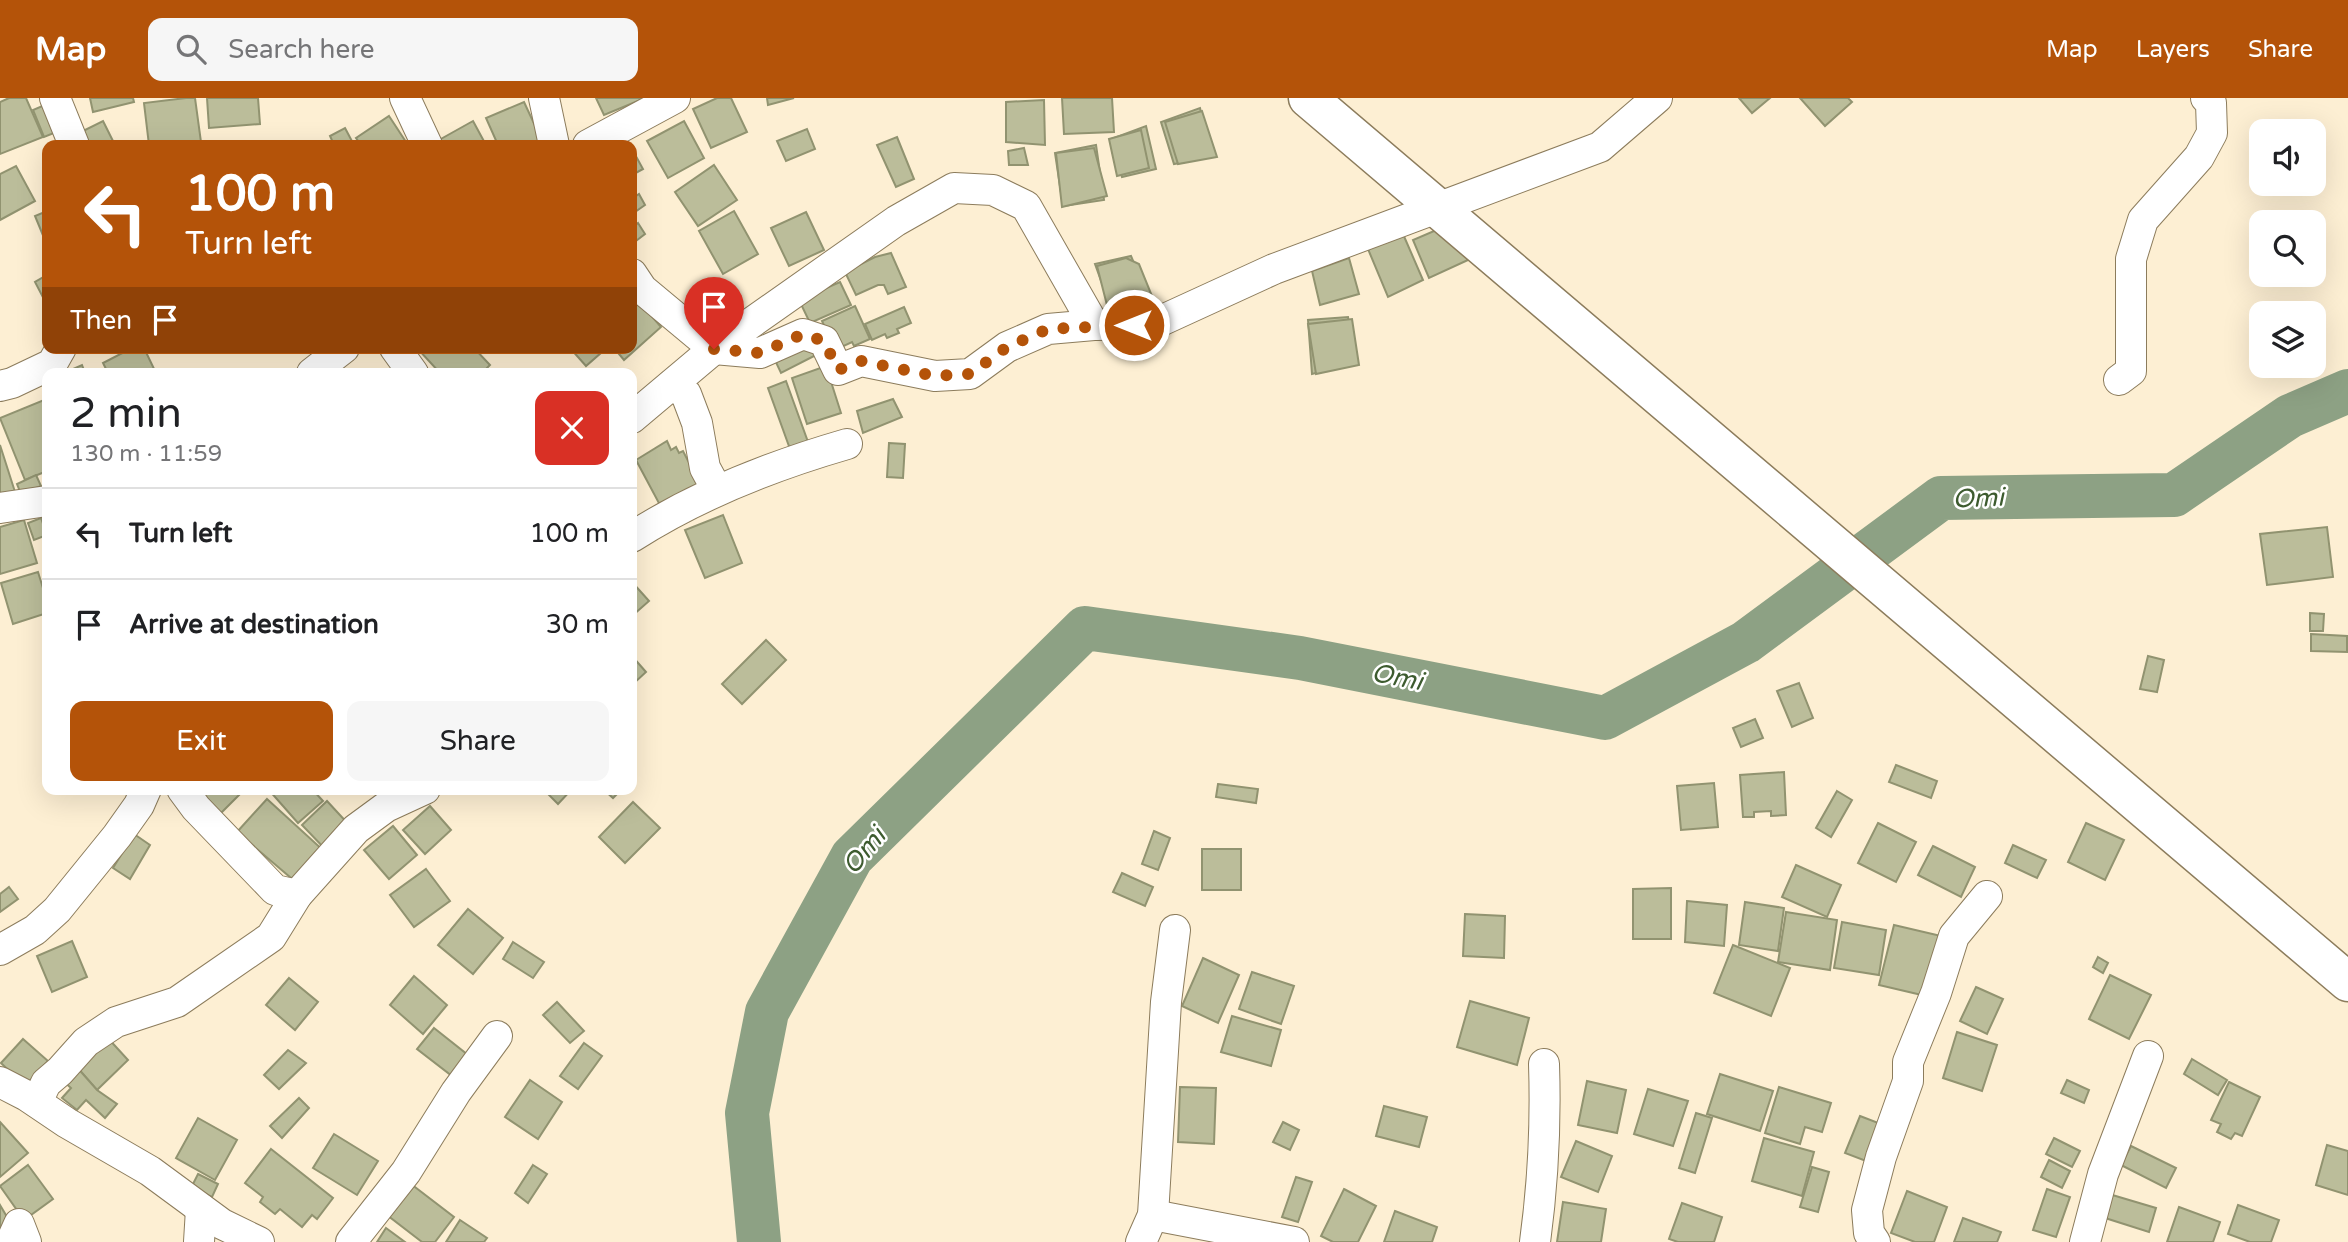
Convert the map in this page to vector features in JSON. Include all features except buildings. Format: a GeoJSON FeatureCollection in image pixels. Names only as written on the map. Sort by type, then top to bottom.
{"type":"FeatureCollection","features":[{"type":"Feature","properties":{"kind":"highway"},"geometry":{"type":"LineString","coordinates":[[1308,98],[2348,982]]}},
{"type":"Feature","properties":{"kind":"street"},"geometry":{"type":"LineString","coordinates":[[55,98],[72,140]]}},
{"type":"Feature","properties":{"kind":"street"},"geometry":{"type":"LineString","coordinates":[[405,98],[424,140]]}},
{"type":"Feature","properties":{"kind":"street"},"geometry":{"type":"LineString","coordinates":[[544,98],[553,140]]}},
{"type":"Feature","properties":{"kind":"street"},"geometry":{"type":"LineString","coordinates":[[597,140],[676,98]]}},
{"type":"Feature","properties":{"kind":"street"},"geometry":{"type":"LineString","coordinates":[[637,282],[642,289],[714,349],[760,353],[803,334],[824,341],[838,370],[861,361],[935,376],[970,374],[1007,347],[1048,329],[1154,324],[1273,269],[1600,147],[1657,98]]}},
{"type":"Feature","properties":{"kind":"street"},"geometry":{"type":"LineString","coordinates":[[2119,380],[2131,372],[2131,259],[2143,220],[2199,157],[2212,133],[2211,103],[2206,98]]}},
{"type":"Feature","properties":{"kind":"street"},"geometry":{"type":"LineString","coordinates":[[637,414],[714,349],[895,221],[954,188],[993,190],[1026,206],[1094,325]]}},
{"type":"Feature","properties":{"kind":"street"},"geometry":{"type":"LineString","coordinates":[[0,386],[12,383],[52,363],[57,354]]}},
{"type":"Feature","properties":{"kind":"street"},"geometry":{"type":"LineString","coordinates":[[318,368],[336,354]]}},
{"type":"Feature","properties":{"kind":"street"},"geometry":{"type":"LineString","coordinates":[[672,385],[686,394],[697,423],[705,468],[717,490]]}},
{"type":"Feature","properties":{"kind":"street"},"geometry":{"type":"LineString","coordinates":[[637,534],[663,517],[753,474],[847,444]]}},
{"type":"Feature","properties":{"kind":"street"},"geometry":{"type":"LineString","coordinates":[[0,508],[42,502]]}},
{"type":"Feature","properties":{"kind":"street"},"geometry":{"type":"LineString","coordinates":[[0,950],[35,930],[57,910],[117,836],[143,795]]}},
{"type":"Feature","properties":{"kind":"street"},"geometry":{"type":"LineString","coordinates":[[186,795],[275,890],[297,895]]}},
{"type":"Feature","properties":{"kind":"street"},"geometry":{"type":"LineString","coordinates":[[37,1102],[46,1083],[61,1071],[86,1042],[116,1022],[177,1002],[271,937],[297,895],[356,829],[386,807],[412,795]]}},
{"type":"Feature","properties":{"kind":"street"},"geometry":{"type":"LineString","coordinates":[[1875,1242],[1869,1233],[1867,1210],[1881,1157],[1908,1081],[1908,1062],[1936,993],[1954,936],[1987,896]]}},
{"type":"Feature","properties":{"kind":"street"},"geometry":{"type":"LineString","coordinates":[[1141,1242],[1153,1215],[1166,1002],[1175,930]]}},
{"type":"Feature","properties":{"kind":"street"},"geometry":{"type":"LineString","coordinates":[[351,1242],[406,1172],[456,1092],[497,1036]]}},
{"type":"Feature","properties":{"kind":"street"},"geometry":{"type":"LineString","coordinates":[[2085,1242],[2103,1174],[2148,1056]]}},
{"type":"Feature","properties":{"kind":"street"},"geometry":{"type":"LineString","coordinates":[[1535,1242],[1546,1123],[1544,1064]]}},
{"type":"Feature","properties":{"kind":"street"},"geometry":{"type":"LineString","coordinates":[[0,1082],[150,1171],[222,1224],[259,1242]]}},
{"type":"Feature","properties":{"kind":"street"},"geometry":{"type":"LineString","coordinates":[[200,1242],[201,1209]]}},
{"type":"Feature","properties":{"kind":"street"},"geometry":{"type":"LineString","coordinates":[[1153,1215],[1294,1242]]}},
{"type":"Feature","properties":{"kind":"street"},"geometry":{"type":"LineString","coordinates":[[11,1242],[19,1224],[26,1242]]}},
{"type":"Feature","properties":{"kind":"waterway","name":"Omi"},"geometry":{"type":"LineString","coordinates":[[759,1242],[747,1113],[767,1012],[852,857],[1085,628],[1300,658],[1605,718],[1746,642],[1941,498],[2174,495],[2290,416],[2348,391]]}},
{"type":"Feature","properties":{"kind":"route"},"geometry":{"type":"LineString","coordinates":[[714,349],[760,353],[803,334],[824,341],[838,370],[861,361],[935,376],[970,374],[1007,347],[1048,329],[1134,325]]}}]}
